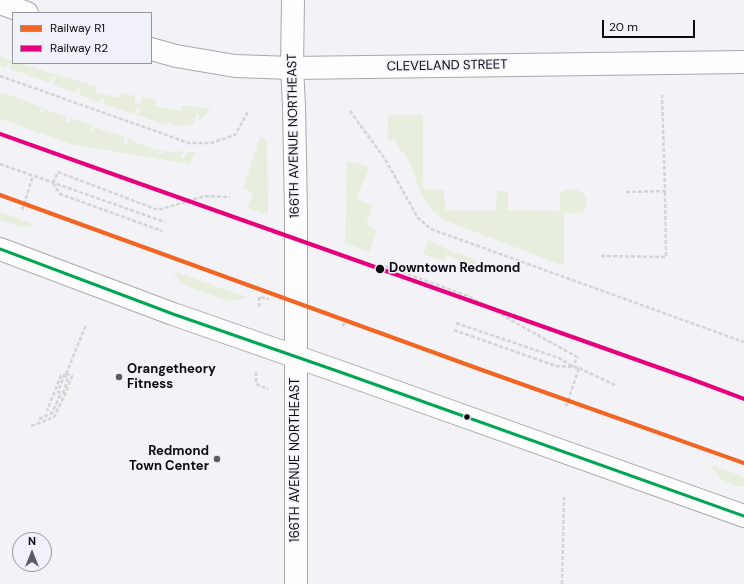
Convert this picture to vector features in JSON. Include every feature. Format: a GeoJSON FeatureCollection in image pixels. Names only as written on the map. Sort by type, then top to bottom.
{"type":"FeatureCollection","features":[{"type":"Feature","properties":{"kind":"street","name":"166TH AVENUE NORTHEAST"},"geometry":{"type":"LineString","coordinates":[[293,0],[292,68],[296,213],[296,584]]}},
{"type":"Feature","properties":{"kind":"street"},"geometry":{"type":"LineString","coordinates":[[0,3],[24,12]]}},
{"type":"Feature","properties":{"kind":"street","name":"CLEVELAND STREET"},"geometry":{"type":"LineString","coordinates":[[152,49],[176,56],[235,66],[292,68],[744,62]]}},
{"type":"Feature","properties":{"kind":"street"},"geometry":{"type":"LineString","coordinates":[[0,249],[173,314],[744,516]]}},
{"type":"Feature","properties":{"kind":"path"},"geometry":{"type":"LineString","coordinates":[[0,76],[189,143],[211,144],[235,135],[249,110]]}},
{"type":"Feature","properties":{"kind":"path"},"geometry":{"type":"LineString","coordinates":[[601,256],[666,257],[662,95]]}},
{"type":"Feature","properties":{"kind":"path"},"geometry":{"type":"LineString","coordinates":[[350,111],[385,159],[418,218],[431,229],[744,342]]}},
{"type":"Feature","properties":{"kind":"path"},"geometry":{"type":"LineString","coordinates":[[0,164],[165,222]]}},
{"type":"Feature","properties":{"kind":"path"},"geometry":{"type":"LineString","coordinates":[[53,183],[58,172],[158,210],[205,196],[230,198]]}},
{"type":"Feature","properties":{"kind":"path"},"geometry":{"type":"LineString","coordinates":[[22,210],[33,176]]}},
{"type":"Feature","properties":{"kind":"path"},"geometry":{"type":"LineString","coordinates":[[53,183],[60,194],[162,231]]}},
{"type":"Feature","properties":{"kind":"path"},"geometry":{"type":"LineString","coordinates":[[626,192],[665,191]]}},
{"type":"Feature","properties":{"kind":"path"},"geometry":{"type":"LineString","coordinates":[[158,210],[159,206]]}},
{"type":"Feature","properties":{"kind":"path"},"geometry":{"type":"LineString","coordinates":[[385,266],[468,296],[577,357],[574,367]]}},
{"type":"Feature","properties":{"kind":"path"},"geometry":{"type":"LineString","coordinates":[[259,308],[259,297],[272,300]]}},
{"type":"Feature","properties":{"kind":"path"},"geometry":{"type":"LineString","coordinates":[[342,326],[347,322]]}},
{"type":"Feature","properties":{"kind":"path"},"geometry":{"type":"LineString","coordinates":[[456,322],[559,358],[574,367]]}},
{"type":"Feature","properties":{"kind":"path"},"geometry":{"type":"LineString","coordinates":[[65,376],[86,325]]}},
{"type":"Feature","properties":{"kind":"path"},"geometry":{"type":"LineString","coordinates":[[454,330],[556,366],[579,368],[617,386]]}},
{"type":"Feature","properties":{"kind":"path"},"geometry":{"type":"LineString","coordinates":[[566,406],[579,368]]}},
{"type":"Feature","properties":{"kind":"path"},"geometry":{"type":"LineString","coordinates":[[256,371],[256,384],[271,390]]}},
{"type":"Feature","properties":{"kind":"path"},"geometry":{"type":"LineString","coordinates":[[31,426],[54,418],[72,376],[65,373],[58,392],[61,393]]}},
{"type":"Feature","properties":{"kind":"path"},"geometry":{"type":"LineString","coordinates":[[47,411],[61,375],[65,376]]}},
{"type":"Feature","properties":{"kind":"path"},"geometry":{"type":"LineString","coordinates":[[39,419],[52,413],[61,393],[63,393],[68,378],[65,376]]}},
{"type":"Feature","properties":{"kind":"path"},"geometry":{"type":"LineString","coordinates":[[562,584],[564,497]]}},
{"type":"Feature","properties":{"kind":"green space"},"geometry":{"type":"Polygon","coordinates":[[[0,56],[12,61],[12,64],[22,64],[96,86],[95,92],[120,98],[122,93],[135,96],[135,103],[141,104],[142,97],[156,100],[155,106],[181,111],[182,105],[211,109],[198,121],[200,115],[197,114],[194,123],[191,125],[171,125],[172,122],[170,121],[168,125],[137,115],[139,110],[136,109],[134,114],[103,104],[105,99],[102,97],[100,102],[79,95],[81,90],[78,88],[76,93],[53,85],[56,78],[53,76],[50,83],[10,69],[11,64],[8,63],[6,68],[0,66],[0,56]]]}},
{"type":"Feature","properties":{"kind":"green space"},"geometry":{"type":"Polygon","coordinates":[[[1,92],[41,107],[40,112],[43,113],[45,109],[67,117],[65,121],[69,123],[71,118],[92,125],[91,130],[93,131],[95,127],[125,137],[124,143],[127,143],[128,139],[153,149],[160,150],[158,153],[161,155],[163,150],[174,152],[184,151],[181,157],[184,158],[187,152],[195,152],[190,164],[74,145],[0,119],[1,92]]]}},
{"type":"Feature","properties":{"kind":"green space"},"geometry":{"type":"Polygon","coordinates":[[[389,115],[423,115],[423,189],[444,190],[445,210],[495,211],[497,191],[508,191],[508,210],[560,211],[560,194],[567,189],[577,189],[586,196],[586,206],[582,213],[564,213],[564,266],[444,220],[432,210],[421,194],[413,171],[406,156],[395,143],[396,140],[393,138],[392,142],[387,138],[389,115]]]}},
{"type":"Feature","properties":{"kind":"green space"},"geometry":{"type":"Polygon","coordinates":[[[260,137],[267,140],[268,215],[248,208],[253,193],[243,189],[260,137]]]}},
{"type":"Feature","properties":{"kind":"green space"},"geometry":{"type":"Polygon","coordinates":[[[347,162],[357,163],[369,167],[357,199],[373,205],[366,225],[377,229],[369,252],[345,243],[347,162]]]}},
{"type":"Feature","properties":{"kind":"green space"},"geometry":{"type":"Polygon","coordinates":[[[0,212],[33,224],[32,227],[21,227],[0,220],[0,212]]]}},
{"type":"Feature","properties":{"kind":"green space"},"geometry":{"type":"Polygon","coordinates":[[[428,240],[453,252],[477,260],[476,266],[446,255],[444,261],[423,254],[428,240]]]}},
{"type":"Feature","properties":{"kind":"green space"},"geometry":{"type":"Polygon","coordinates":[[[173,271],[247,297],[240,300],[228,301],[181,283],[173,271]]]}},
{"type":"Feature","properties":{"kind":"green space"},"geometry":{"type":"Polygon","coordinates":[[[709,464],[744,477],[744,487],[733,485],[721,479],[709,464]]]}},
{"type":"Feature","properties":{"kind":"tram line"},"geometry":{"type":"LineString","coordinates":[[0,134],[135,182]]}},
{"type":"Feature","properties":{"kind":"tram line"},"geometry":{"type":"LineString","coordinates":[[0,195],[482,370]]}},
{"type":"Feature","properties":{"kind":"rail line","name":"R2"},"geometry":{"type":"LineString","coordinates":[[0,134],[744,399]]}},
{"type":"Feature","properties":{"kind":"rail line","name":"R1"},"geometry":{"type":"LineString","coordinates":[[0,195],[482,370],[744,463]]}},
{"type":"Feature","properties":{"kind":"transit line"},"geometry":{"type":"LineString","coordinates":[[0,249],[173,314],[744,516]]}},
{"type":"Feature","properties":{"kind":"place","name":"Downtown Redmond"},"geometry":{"type":"Point","coordinates":[380,269]}},
{"type":"Feature","properties":{"kind":"place","name":"Orangetheory Fitness"},"geometry":{"type":"Point","coordinates":[119,377]}},
{"type":"Feature","properties":{"kind":"place","name":"Redmond Town Center"},"geometry":{"type":"Point","coordinates":[217,459]}}]}
